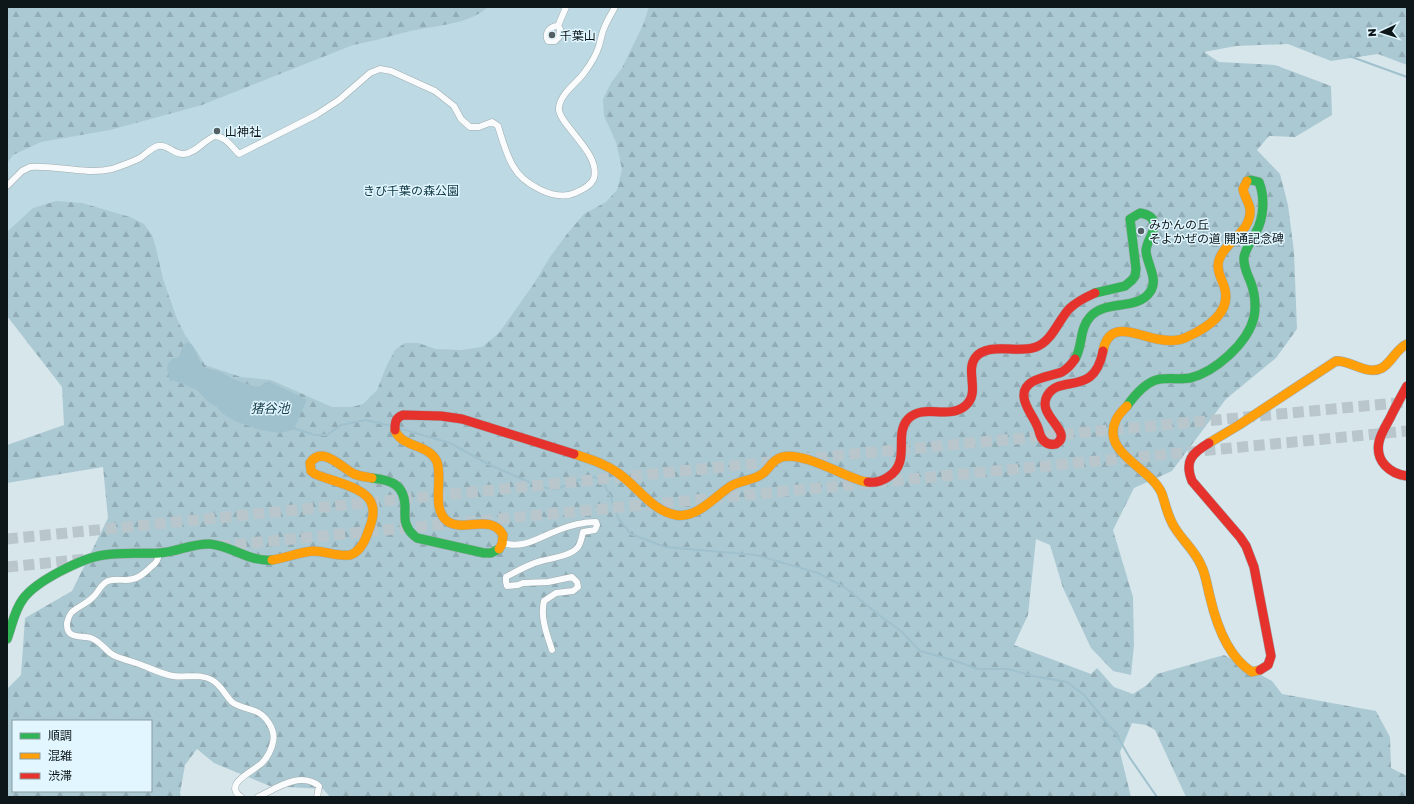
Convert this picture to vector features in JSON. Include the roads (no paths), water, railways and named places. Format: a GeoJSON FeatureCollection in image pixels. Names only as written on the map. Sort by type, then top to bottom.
{"type":"FeatureCollection","features":[{"type":"Feature","properties":{"kind":"street"},"geometry":{"type":"LineString","coordinates":[[558,26],[566,7]]}},
{"type":"Feature","properties":{"kind":"street"},"geometry":{"type":"LineString","coordinates":[[7,186],[22,171],[30,167],[88,171],[106,170],[140,158],[154,148],[160,146],[168,148],[178,154],[189,153],[215,136],[224,139],[239,154],[321,112],[339,100],[370,73],[380,69],[391,71],[434,91],[454,106],[464,122],[470,126],[479,127],[492,122],[496,123],[512,165],[520,176],[549,194],[570,196],[591,183],[594,172],[590,156],[560,115],[560,105],[598,51],[605,25],[615,7]]}},
{"type":"Feature","properties":{"kind":"street"},"geometry":{"type":"LineString","coordinates":[[7,639],[20,602],[26,594],[42,582],[74,565],[97,556],[119,553],[158,554],[172,552],[201,544],[212,544],[261,561],[310,552],[326,552],[344,555],[354,553],[364,542],[370,528],[373,513],[371,501],[362,491],[314,474],[310,463],[314,457],[319,456],[330,459],[354,474],[365,477],[384,478],[397,486],[402,493],[406,527],[411,534],[417,538],[489,554],[497,551],[503,544],[502,533],[495,526],[480,524],[456,524],[442,517],[439,505],[438,468],[436,460],[425,449],[405,442],[397,436],[395,431],[395,424],[400,416],[405,415],[419,414],[462,419],[597,461],[618,473],[663,512],[672,515],[684,516],[694,512],[732,486],[761,475],[770,464],[780,457],[785,456],[798,457],[855,479],[872,483],[888,479],[898,468],[902,453],[903,430],[905,424],[912,416],[925,410],[946,412],[956,411],[966,406],[973,390],[972,368],[973,362],[977,355],[992,349],[1030,350],[1037,347],[1046,340],[1063,316],[1074,305],[1094,294],[1102,291],[1119,289],[1131,282],[1136,269],[1130,219],[1140,213],[1148,215],[1153,220],[1154,226],[1147,241],[1145,250],[1154,282],[1149,295],[1132,303],[1109,305],[1094,312],[1084,325],[1080,338],[1078,354],[1071,365],[1061,373],[1034,381],[1027,388],[1025,398],[1026,404],[1035,418],[1040,436],[1046,443],[1056,444],[1061,438],[1061,434],[1045,408],[1046,395],[1053,389],[1080,382],[1093,375],[1101,362],[1104,344],[1110,335],[1123,331],[1162,340],[1180,340],[1192,335],[1214,321],[1222,313],[1227,299],[1225,286],[1218,273],[1217,263],[1221,254],[1245,227],[1248,221],[1250,209],[1242,188],[1247,181],[1255,181],[1259,182],[1262,187],[1262,216],[1258,228],[1247,248],[1244,260],[1255,299],[1254,313],[1247,332],[1224,359],[1203,374],[1187,378],[1160,379],[1153,381],[1144,387],[1116,419],[1111,433],[1112,440],[1119,450],[1144,471],[1158,486],[1174,526],[1201,563],[1207,578],[1213,610],[1224,635],[1244,667],[1255,672],[1268,665],[1271,656],[1252,561],[1246,546],[1240,538],[1192,481],[1189,469],[1191,458],[1200,449],[1332,363],[1342,360],[1368,369],[1377,369],[1386,365],[1400,347],[1407,344]]}},
{"type":"Feature","properties":{"kind":"street"},"geometry":{"type":"LineString","coordinates":[[1407,386],[1381,437],[1378,446],[1380,456],[1387,468],[1398,475],[1407,476]]}},
{"type":"Feature","properties":{"kind":"street"},"geometry":{"type":"LineString","coordinates":[[503,544],[527,544],[556,530],[587,522],[596,522],[597,525],[595,530],[583,532],[579,546],[574,550],[556,559],[540,561],[518,570],[506,577],[507,586],[524,583],[548,582],[572,577],[577,582],[578,587],[573,591],[556,593],[544,601],[542,608],[546,630],[552,650]]}},
{"type":"Feature","properties":{"kind":"street"},"geometry":{"type":"LineString","coordinates":[[158,554],[159,557],[155,564],[145,574],[128,580],[107,582],[99,588],[88,602],[78,607],[70,615],[68,619],[68,629],[70,634],[74,636],[91,638],[117,657],[166,674],[182,677],[202,676],[211,679],[224,690],[232,702],[257,712],[265,718],[272,729],[274,742],[262,763],[238,781],[236,790],[238,795],[241,797]]}},
{"type":"Feature","properties":{"kind":"street"},"geometry":{"type":"LineString","coordinates":[[258,797],[288,782],[308,780],[313,781],[319,786],[317,797]]}},
{"type":"Feature","properties":{"kind":"water","name":"猪谷池"},"geometry":{"type":"Polygon","coordinates":[[[187,342],[192,345],[203,367],[221,372],[233,379],[256,387],[261,386],[265,382],[270,382],[306,399],[295,427],[297,430],[280,433],[260,430],[237,422],[223,414],[217,407],[208,402],[197,390],[173,380],[170,381],[167,369],[168,363],[172,359],[179,357],[183,346],[187,342]]]}},
{"type":"Feature","properties":{"kind":"waterway"},"geometry":{"type":"LineString","coordinates":[[1349,56],[1407,77]]}},
{"type":"Feature","properties":{"kind":"waterway"},"geometry":{"type":"LineString","coordinates":[[296,429],[315,435],[327,435],[341,425],[366,420],[391,426]]}},
{"type":"Feature","properties":{"kind":"waterway"},"geometry":{"type":"LineString","coordinates":[[398,428],[450,443],[490,465],[536,485],[547,488],[557,489],[578,480],[595,477],[603,482],[611,498],[618,518],[631,534],[665,547],[756,555],[818,573],[844,587],[902,632],[920,651],[956,661],[977,669],[1008,669],[1033,676],[1067,682],[1084,695],[1116,734],[1130,758],[1157,797]]}},
{"type":"Feature","properties":{"kind":"tunnel"},"geometry":{"type":"LineString","coordinates":[[800,459],[1407,402]]}},
{"type":"Feature","properties":{"kind":"tunnel"},"geometry":{"type":"LineString","coordinates":[[219,546],[1407,431]]}},
{"type":"Feature","properties":{"kind":"tunnel"},"geometry":{"type":"LineString","coordinates":[[7,539],[780,461]]}},
{"type":"Feature","properties":{"kind":"tunnel"},"geometry":{"type":"LineString","coordinates":[[7,567],[87,559]]}},
{"type":"Feature","properties":{"kind":"place","name":"千葉山"},"geometry":{"type":"Point","coordinates":[552,35]}},
{"type":"Feature","properties":{"kind":"place","name":"山神社"},"geometry":{"type":"Point","coordinates":[217,131]}},
{"type":"Feature","properties":{"kind":"place","name":"みかんの丘 そよかぜの道 開通記念碑"},"geometry":{"type":"Point","coordinates":[1141,231]}},
{"type":"Feature","properties":{"kind":"park label","name":"きび千葉の森公園"},"geometry":{"type":"Point","coordinates":[411,190]}}]}
